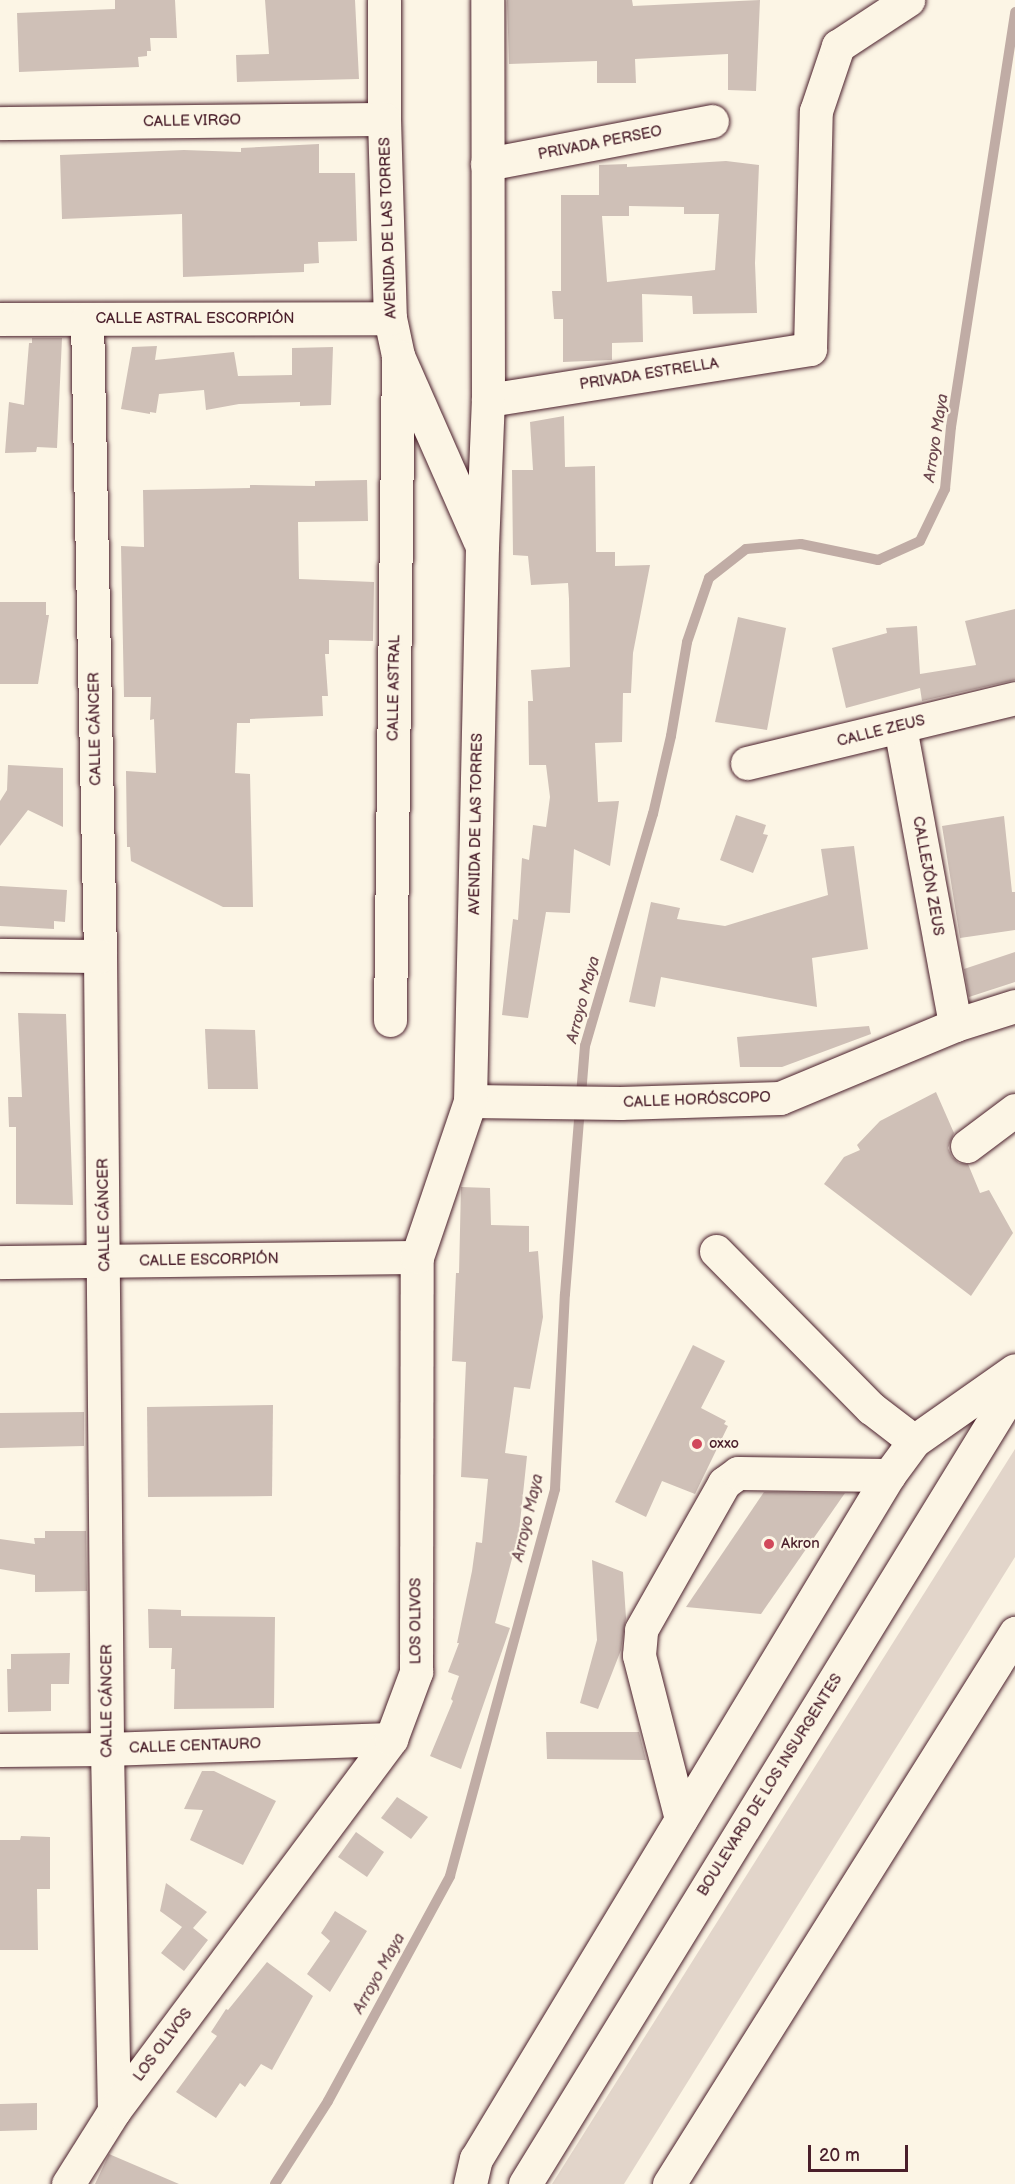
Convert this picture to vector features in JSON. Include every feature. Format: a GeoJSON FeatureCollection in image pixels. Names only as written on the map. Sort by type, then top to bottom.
{"type":"FeatureCollection","features":[{"type":"Feature","properties":{"kind":"main road","name":"AVENIDA DE LAS TORRES"},"geometry":{"type":"LineString","coordinates":[[384,0],[384,119],[390,318],[398,356],[482,547]]}},
{"type":"Feature","properties":{"kind":"main road","name":"AVENIDA DE LAS TORRES"},"geometry":{"type":"LineString","coordinates":[[470,1101],[482,547],[488,400],[487,0]]}},
{"type":"Feature","properties":{"kind":"main road","name":"PRIVADA ESTRELLA"},"geometry":{"type":"LineString","coordinates":[[488,400],[810,349],[816,111],[838,46],[908,0]]}},
{"type":"Feature","properties":{"kind":"main road","name":"CALLE VIRGO"},"geometry":{"type":"LineString","coordinates":[[0,123],[384,119]]}},
{"type":"Feature","properties":{"kind":"main road","name":"PRIVADA PERSEO"},"geometry":{"type":"LineString","coordinates":[[487,164],[712,121]]}},
{"type":"Feature","properties":{"kind":"main road","name":"CALLE ASTRAL ESCORPIÓN"},"geometry":{"type":"LineString","coordinates":[[0,319],[390,318]]}},
{"type":"Feature","properties":{"kind":"main road","name":"CALLE CÁNCER"},"geometry":{"type":"LineString","coordinates":[[87,320],[100,956],[107,1749],[114,2110]]}},
{"type":"Feature","properties":{"kind":"main road","name":"CALLE ASTRAL"},"geometry":{"type":"LineString","coordinates":[[390,1020],[398,356]]}},
{"type":"Feature","properties":{"kind":"main road","name":"CALLE ZEUS"},"geometry":{"type":"LineString","coordinates":[[747,763],[1015,698]]}},
{"type":"Feature","properties":{"kind":"main road","name":"CALLEJÓN ZEUS"},"geometry":{"type":"LineString","coordinates":[[900,727],[955,1025]]}},
{"type":"Feature","properties":{"kind":"main road"},"geometry":{"type":"LineString","coordinates":[[0,955],[100,956]]}},
{"type":"Feature","properties":{"kind":"main road","name":"CALLE HORÓSCOPO"},"geometry":{"type":"LineString","coordinates":[[470,1101],[620,1103],[780,1098],[955,1025],[1015,1006]]}},
{"type":"Feature","properties":{"kind":"main road","name":"LOS OLIVOS"},"geometry":{"type":"LineString","coordinates":[[68,2184],[114,2110],[391,1738],[416,1672],[417,1257],[470,1101]]}},
{"type":"Feature","properties":{"kind":"main road"},"geometry":{"type":"LineString","coordinates":[[968,1146],[1015,1110]]}},
{"type":"Feature","properties":{"kind":"main road"},"geometry":{"type":"LineString","coordinates":[[716,1251],[871,1408],[914,1441]]}},
{"type":"Feature","properties":{"kind":"main road","name":"CALLE ESCORPIÓN"},"geometry":{"type":"LineString","coordinates":[[0,1262],[417,1257]]}},
{"type":"Feature","properties":{"kind":"main road"},"geometry":{"type":"LineString","coordinates":[[470,2184],[476,2158],[889,1476],[914,1441],[1015,1370]]}},
{"type":"Feature","properties":{"kind":"main road","name":"BOULEVARD DE LOS INSURGENTES"},"geometry":{"type":"LineString","coordinates":[[525,2184],[1015,1386]]}},
{"type":"Feature","properties":{"kind":"main road"},"geometry":{"type":"LineString","coordinates":[[681,1819],[639,1655],[641,1630],[724,1482],[738,1473],[889,1476]]}},
{"type":"Feature","properties":{"kind":"main road"},"geometry":{"type":"LineString","coordinates":[[669,2184],[1015,1633]]}},
{"type":"Feature","properties":{"kind":"main road","name":"CALLE CENTAURO"},"geometry":{"type":"LineString","coordinates":[[0,1750],[107,1749],[391,1738]]}},
{"type":"Feature","properties":{"kind":"shaded area"},"geometry":{"type":"Polygon","coordinates":[[[1015,1449],[1015,1557],[624,2184],[552,2184],[1015,1449]]]}},
{"type":"Feature","properties":{"kind":"building"},"geometry":{"type":"Polygon","coordinates":[[[115,0],[175,0],[177,38],[150,38],[151,51],[147,51],[147,56],[138,57],[139,67],[19,72],[17,13],[115,9],[115,0]]]}},
{"type":"Feature","properties":{"kind":"building"},"geometry":{"type":"Polygon","coordinates":[[[265,0],[355,0],[359,79],[237,82],[236,55],[269,54],[265,0]]]}},
{"type":"Feature","properties":{"kind":"building"},"geometry":{"type":"Polygon","coordinates":[[[507,0],[632,0],[633,6],[760,0],[756,91],[728,90],[728,54],[635,59],[636,83],[597,83],[597,61],[509,64],[507,0]]]}},
{"type":"Feature","properties":{"kind":"building"},"geometry":{"type":"Polygon","coordinates":[[[319,144],[319,173],[355,173],[357,241],[318,242],[319,263],[304,264],[304,272],[183,277],[182,214],[62,219],[60,155],[184,150],[241,152],[241,148],[319,144]]]}},
{"type":"Feature","properties":{"kind":"building"},"geometry":{"type":"Polygon","coordinates":[[[726,161],[759,165],[755,263],[757,313],[693,314],[692,296],[642,294],[643,342],[612,343],[612,360],[563,362],[563,319],[554,319],[552,291],[561,291],[561,195],[599,195],[599,165],[627,164],[627,167],[726,161]],[[629,206],[629,216],[602,216],[607,282],[715,270],[719,214],[684,214],[684,207],[629,206]]]}},
{"type":"Feature","properties":{"kind":"building"},"geometry":{"type":"Polygon","coordinates":[[[32,338],[62,338],[57,448],[37,447],[36,452],[5,453],[9,402],[24,405],[29,343],[32,343],[32,338]]]}},
{"type":"Feature","properties":{"kind":"building"},"geometry":{"type":"Polygon","coordinates":[[[157,346],[155,360],[234,352],[238,376],[292,375],[292,348],[333,347],[331,405],[300,406],[300,402],[239,404],[206,410],[204,390],[159,394],[156,413],[121,409],[132,347],[157,346]]]}},
{"type":"Feature","properties":{"kind":"building"},"geometry":{"type":"Polygon","coordinates":[[[564,416],[565,467],[595,466],[596,552],[615,552],[615,566],[650,565],[633,653],[631,693],[623,693],[622,742],[595,743],[598,802],[619,801],[610,866],[574,849],[570,913],[546,912],[528,1018],[502,1015],[513,919],[518,920],[522,858],[529,860],[533,825],[546,827],[550,797],[546,765],[529,765],[528,701],[533,701],[531,670],[570,667],[569,599],[568,583],[531,585],[528,556],[513,555],[512,470],[533,470],[530,422],[564,416]]]}},
{"type":"Feature","properties":{"kind":"building"},"geometry":{"type":"Polygon","coordinates":[[[367,480],[368,521],[298,522],[299,579],[374,582],[373,641],[329,640],[329,654],[325,654],[328,696],[322,696],[323,716],[250,719],[250,723],[237,723],[235,773],[250,774],[253,907],[223,907],[131,861],[130,847],[127,847],[126,771],[156,773],[154,719],[150,720],[151,697],[124,697],[121,546],[144,547],[143,490],[250,488],[250,485],[315,486],[315,481],[367,480]]]}},
{"type":"Feature","properties":{"kind":"building"},"geometry":{"type":"Polygon","coordinates":[[[0,602],[46,602],[46,615],[49,615],[38,684],[0,684],[0,602]]]}},
{"type":"Feature","properties":{"kind":"building"},"geometry":{"type":"Polygon","coordinates":[[[1015,609],[1015,680],[922,701],[920,688],[846,708],[832,648],[887,633],[886,628],[917,626],[920,674],[976,665],[965,621],[1015,609]]]}},
{"type":"Feature","properties":{"kind":"building"},"geometry":{"type":"Polygon","coordinates":[[[738,617],[786,628],[767,730],[715,722],[738,617]]]}},
{"type":"Feature","properties":{"kind":"building"},"geometry":{"type":"Polygon","coordinates":[[[8,765],[63,768],[63,827],[28,810],[0,846],[0,801],[7,790],[8,765]]]}},
{"type":"Feature","properties":{"kind":"building"},"geometry":{"type":"Polygon","coordinates":[[[736,815],[766,825],[763,834],[768,835],[753,873],[720,860],[736,815]]]}},
{"type":"Feature","properties":{"kind":"building"},"geometry":{"type":"Polygon","coordinates":[[[1004,816],[1012,892],[1015,892],[1015,930],[960,938],[942,826],[1004,816]]]}},
{"type":"Feature","properties":{"kind":"building"},"geometry":{"type":"Polygon","coordinates":[[[854,846],[868,949],[812,958],[817,1007],[661,977],[655,1007],[629,1002],[651,902],[680,908],[677,919],[725,926],[828,895],[821,849],[854,846]]]}},
{"type":"Feature","properties":{"kind":"building"},"geometry":{"type":"Polygon","coordinates":[[[0,886],[67,890],[65,922],[54,921],[54,929],[0,926],[0,886]]]}},
{"type":"Feature","properties":{"kind":"building"},"geometry":{"type":"Polygon","coordinates":[[[1015,952],[1015,982],[969,997],[964,969],[1015,952]]]}},
{"type":"Feature","properties":{"kind":"building"},"geometry":{"type":"Polygon","coordinates":[[[18,1013],[66,1014],[73,1205],[16,1204],[16,1127],[9,1127],[8,1097],[22,1097],[18,1013]]]}},
{"type":"Feature","properties":{"kind":"building"},"geometry":{"type":"Polygon","coordinates":[[[869,1026],[871,1034],[782,1067],[740,1067],[737,1037],[869,1026]]]}},
{"type":"Feature","properties":{"kind":"building"},"geometry":{"type":"Polygon","coordinates":[[[205,1029],[255,1030],[258,1089],[208,1089],[205,1029]]]}},
{"type":"Feature","properties":{"kind":"building"},"geometry":{"type":"Polygon","coordinates":[[[936,1092],[954,1133],[948,1148],[952,1157],[959,1163],[968,1164],[980,1193],[989,1190],[1013,1233],[971,1296],[824,1184],[844,1157],[860,1150],[857,1145],[880,1121],[936,1092]]]}},
{"type":"Feature","properties":{"kind":"building"},"geometry":{"type":"Polygon","coordinates":[[[461,1187],[490,1188],[491,1225],[529,1226],[529,1252],[538,1251],[543,1317],[530,1389],[514,1387],[505,1453],[527,1456],[519,1532],[495,1623],[510,1628],[461,1769],[430,1756],[453,1701],[451,1699],[459,1676],[448,1672],[459,1643],[457,1643],[476,1542],[482,1543],[488,1479],[461,1477],[466,1362],[452,1361],[456,1273],[459,1273],[461,1187]]]}},
{"type":"Feature","properties":{"kind":"building"},"geometry":{"type":"Polygon","coordinates":[[[693,1345],[725,1361],[701,1408],[726,1421],[724,1424],[728,1426],[695,1494],[662,1481],[646,1517],[615,1502],[693,1345]]]}},
{"type":"Feature","properties":{"kind":"building"},"geometry":{"type":"Polygon","coordinates":[[[273,1405],[272,1496],[148,1497],[147,1407],[273,1405]]]}},
{"type":"Feature","properties":{"kind":"building"},"geometry":{"type":"Polygon","coordinates":[[[84,1412],[84,1446],[0,1448],[0,1413],[84,1412]]]}},
{"type":"Feature","properties":{"kind":"building","name":"Akron"},"geometry":{"type":"Polygon","coordinates":[[[764,1492],[845,1493],[761,1614],[686,1607],[764,1492]]]}},
{"type":"Feature","properties":{"kind":"building"},"geometry":{"type":"Polygon","coordinates":[[[45,1531],[86,1531],[87,1591],[35,1592],[35,1575],[0,1569],[0,1539],[35,1544],[34,1538],[45,1538],[45,1531]]]}},
{"type":"Feature","properties":{"kind":"building"},"geometry":{"type":"Polygon","coordinates":[[[592,1560],[623,1572],[626,1618],[621,1650],[598,1709],[580,1703],[597,1640],[592,1560]]]}},
{"type":"Feature","properties":{"kind":"building"},"geometry":{"type":"Polygon","coordinates":[[[148,1609],[181,1610],[181,1616],[275,1617],[274,1708],[174,1709],[175,1669],[171,1669],[172,1648],[149,1648],[148,1609]]]}},
{"type":"Feature","properties":{"kind":"building"},"geometry":{"type":"Polygon","coordinates":[[[70,1653],[69,1684],[51,1684],[51,1711],[8,1712],[7,1669],[11,1669],[11,1654],[70,1653]]]}},
{"type":"Feature","properties":{"kind":"building"},"geometry":{"type":"Polygon","coordinates":[[[546,1732],[639,1732],[646,1760],[547,1759],[546,1732]]]}},
{"type":"Feature","properties":{"kind":"building"},"geometry":{"type":"Polygon","coordinates":[[[202,1771],[214,1771],[276,1801],[243,1865],[190,1840],[203,1810],[184,1809],[202,1771]]]}},
{"type":"Feature","properties":{"kind":"building"},"geometry":{"type":"Polygon","coordinates":[[[397,1797],[428,1817],[411,1839],[381,1818],[397,1797]]]}},
{"type":"Feature","properties":{"kind":"building"},"geometry":{"type":"Polygon","coordinates":[[[356,1832],[384,1852],[367,1877],[338,1857],[356,1832]]]}},
{"type":"Feature","properties":{"kind":"building"},"geometry":{"type":"Polygon","coordinates":[[[21,1836],[50,1837],[50,1889],[37,1889],[38,1950],[0,1950],[0,1840],[20,1840],[21,1836]]]}},
{"type":"Feature","properties":{"kind":"building"},"geometry":{"type":"Polygon","coordinates":[[[166,1883],[207,1912],[193,1928],[208,1940],[184,1971],[161,1953],[182,1927],[160,1911],[166,1883]]]}},
{"type":"Feature","properties":{"kind":"building"},"geometry":{"type":"Polygon","coordinates":[[[335,1911],[367,1931],[330,1992],[307,1974],[330,1941],[321,1933],[335,1911]]]}},
{"type":"Feature","properties":{"kind":"building"},"geometry":{"type":"Polygon","coordinates":[[[267,1962],[313,1996],[272,2070],[261,2064],[245,2087],[240,2083],[216,2118],[176,2092],[217,2036],[211,2032],[226,2009],[228,2010],[267,1962]]]}},
{"type":"Feature","properties":{"kind":"building"},"geometry":{"type":"Polygon","coordinates":[[[37,2103],[37,2130],[0,2131],[0,2104],[37,2103]]]}},
{"type":"Feature","properties":{"kind":"building"},"geometry":{"type":"Polygon","coordinates":[[[109,2154],[179,2184],[95,2184],[109,2154]]]}},
{"type":"Feature","properties":{"kind":"waterway","name":"Arroyo Maya"},"geometry":{"type":"LineString","coordinates":[[275,2184],[328,2101],[450,1876],[555,1489],[565,1294],[585,1046],[653,814],[671,736],[687,642],[709,578],[746,549],[801,544],[878,560],[920,541],[945,489],[951,427],[1015,12]]}},
{"type":"Feature","properties":{"kind":"place","name":"oxxo"},"geometry":{"type":"Point","coordinates":[697,1444]}},
{"type":"Feature","properties":{"kind":"place","name":"Akron"},"geometry":{"type":"Point","coordinates":[769,1544]}}]}
